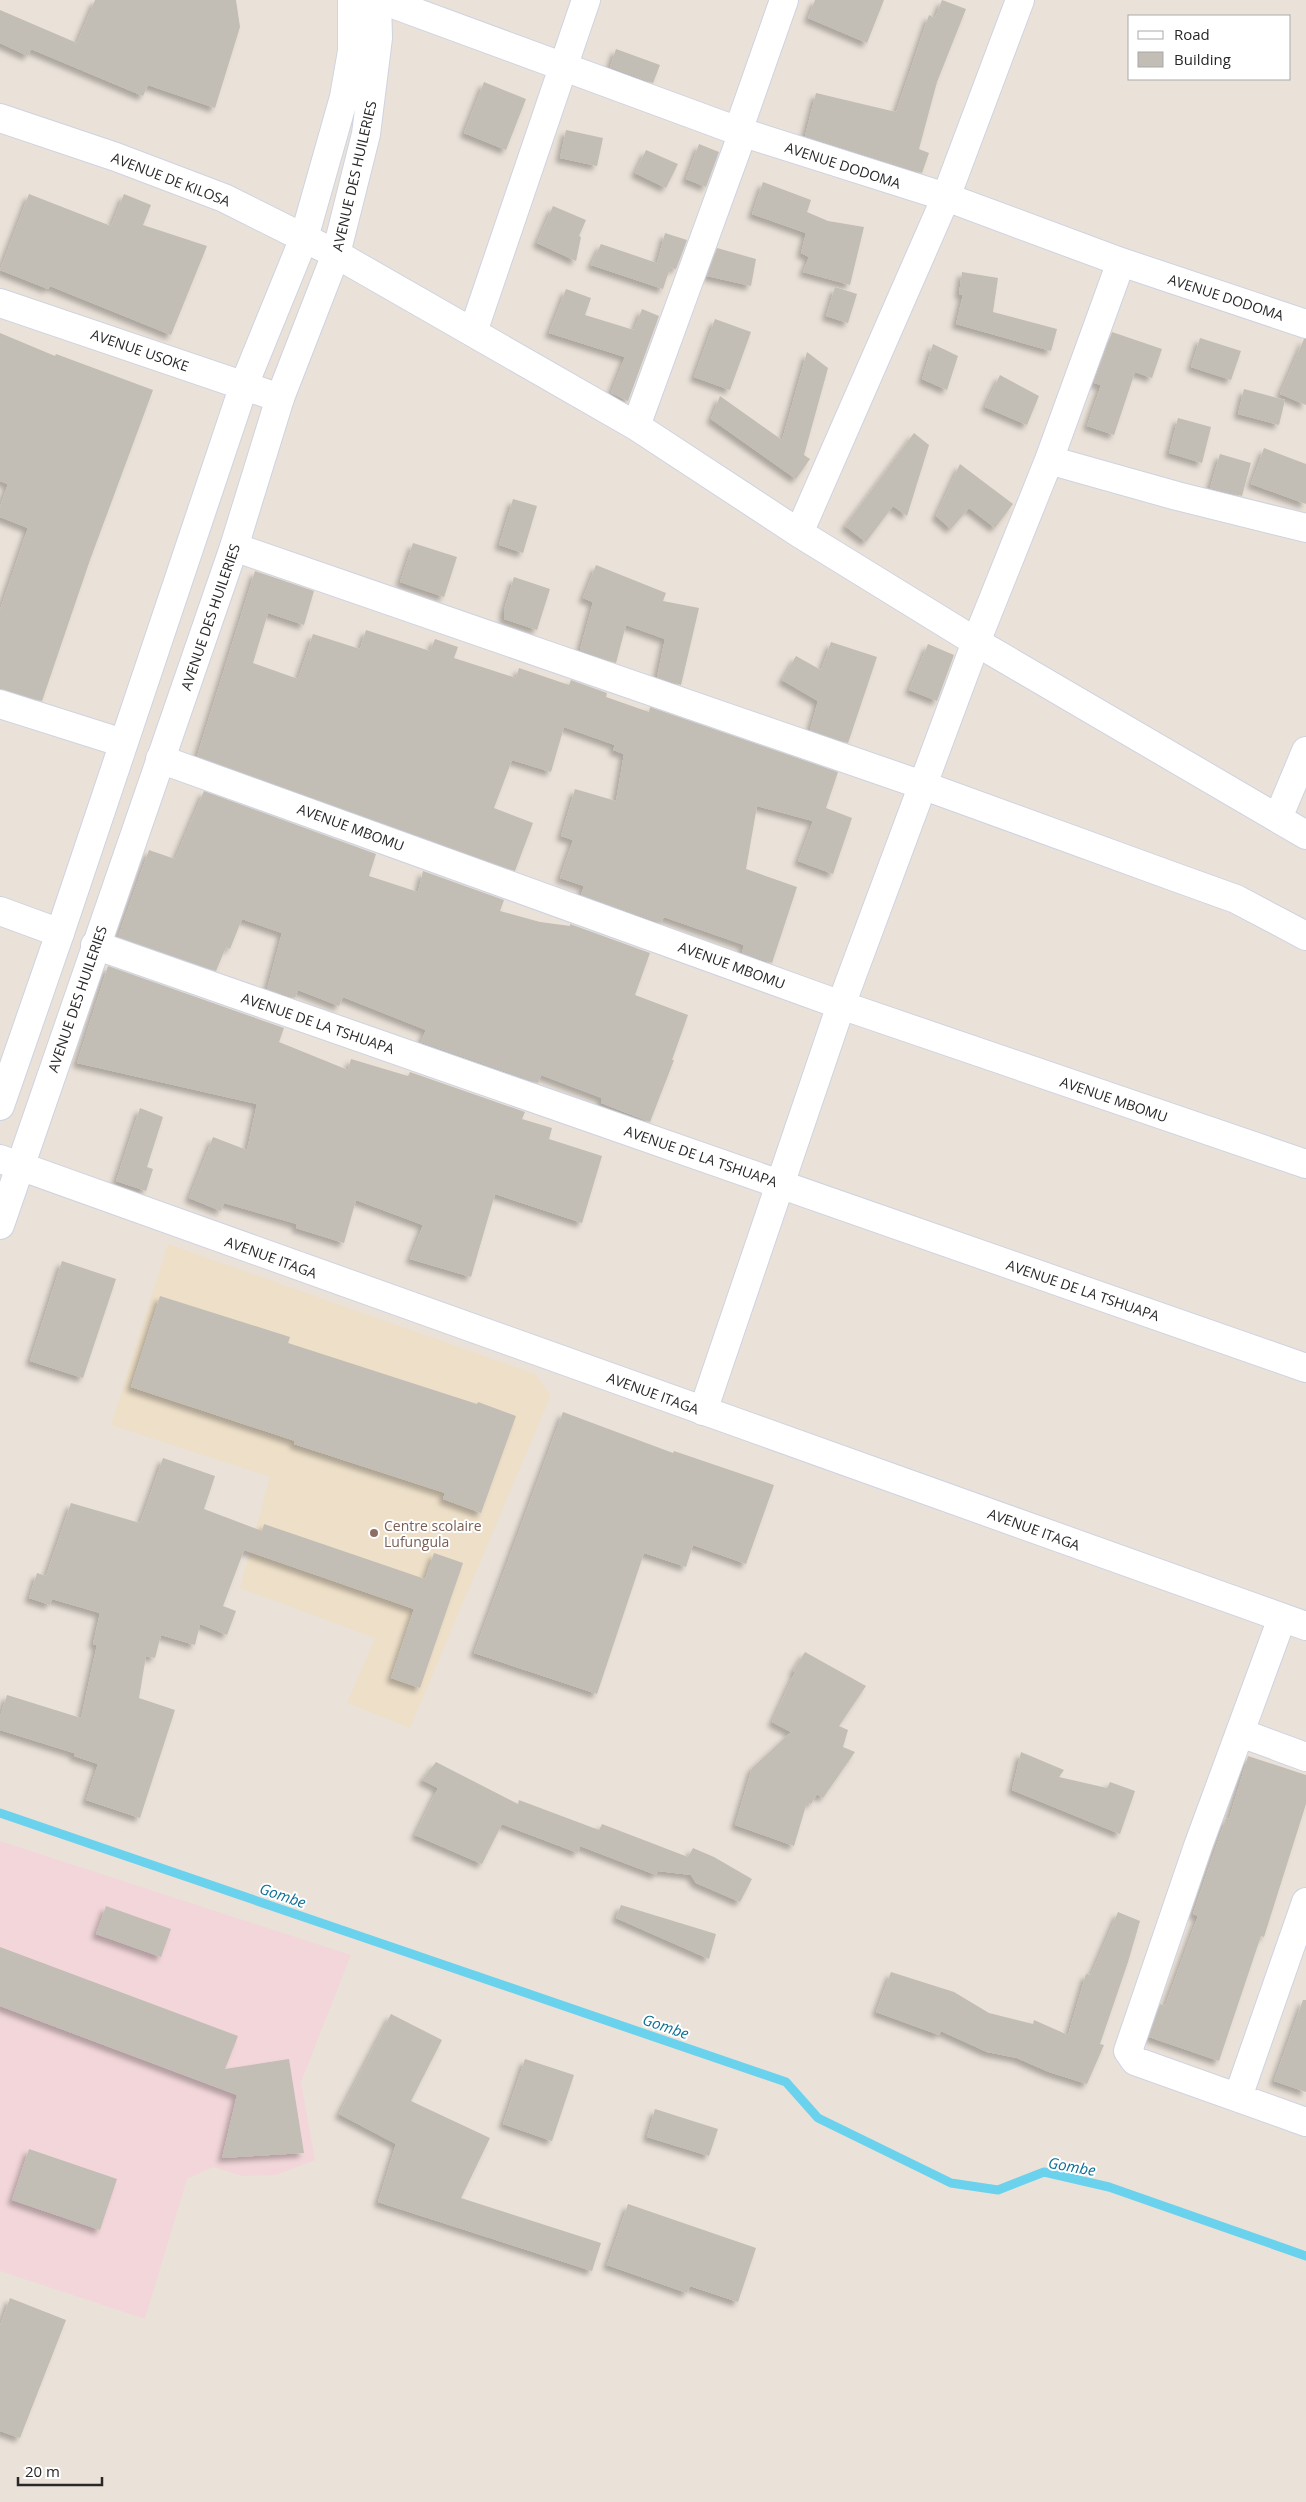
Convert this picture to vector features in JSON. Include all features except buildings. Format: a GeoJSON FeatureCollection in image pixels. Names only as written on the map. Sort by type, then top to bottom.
{"type":"FeatureCollection","features":[{"type":"Feature","properties":{"kind":"street","name":"AVENUE DES HUILERIES"},"geometry":{"type":"LineString","coordinates":[[0,1106],[244,385],[304,238],[344,97],[352,51],[352,0]]}},
{"type":"Feature","properties":{"kind":"street","name":"AVENUE DES HUILERIES"},"geometry":{"type":"LineString","coordinates":[[0,1225],[10,1163],[95,945],[234,547],[280,398],[336,254],[366,134],[378,38],[377,0]]}},
{"type":"Feature","properties":{"kind":"street","name":"AVENUE DODOMA"},"geometry":{"type":"LineString","coordinates":[[382,0],[740,132],[946,197],[1121,262],[1306,324]]}},
{"type":"Feature","properties":{"kind":"street"},"geometry":{"type":"LineString","coordinates":[[473,332],[565,67],[586,0]]}},
{"type":"Feature","properties":{"kind":"street"},"geometry":{"type":"LineString","coordinates":[[636,426],[740,132],[784,0]]}},
{"type":"Feature","properties":{"kind":"street"},"geometry":{"type":"LineString","coordinates":[[799,533],[946,197],[1020,0]]}},
{"type":"Feature","properties":{"kind":"street","name":"AVENUE DE KILOSA"},"geometry":{"type":"LineString","coordinates":[[0,118],[116,157],[224,198],[336,254],[636,426],[799,533],[976,642],[1306,835]]}},
{"type":"Feature","properties":{"kind":"street"},"geometry":{"type":"LineString","coordinates":[[703,1411],[841,1005],[976,642],[1049,460],[1121,262]]}},
{"type":"Feature","properties":{"kind":"street","name":"AVENUE USOKE"},"geometry":{"type":"LineString","coordinates":[[0,303],[280,398]]}},
{"type":"Feature","properties":{"kind":"street"},"geometry":{"type":"LineString","coordinates":[[1049,460],[1177,496],[1306,528]]}},
{"type":"Feature","properties":{"kind":"street"},"geometry":{"type":"LineString","coordinates":[[234,547],[922,786],[1236,899],[1306,936]]}},
{"type":"Feature","properties":{"kind":"street"},"geometry":{"type":"LineString","coordinates":[[0,704],[123,743]]}},
{"type":"Feature","properties":{"kind":"street"},"geometry":{"type":"LineString","coordinates":[[1278,818],[1306,751]]}},
{"type":"Feature","properties":{"kind":"street","name":"AVENUE MBOMU"},"geometry":{"type":"LineString","coordinates":[[160,759],[841,1005],[1306,1164]]}},
{"type":"Feature","properties":{"kind":"street"},"geometry":{"type":"LineString","coordinates":[[0,910],[60,933]]}},
{"type":"Feature","properties":{"kind":"street","name":"AVENUE DE LA TSHUAPA"},"geometry":{"type":"LineString","coordinates":[[95,945],[1306,1368]]}},
{"type":"Feature","properties":{"kind":"street","name":"AVENUE ITAGA"},"geometry":{"type":"LineString","coordinates":[[10,1163],[1294,1622]]}},
{"type":"Feature","properties":{"kind":"street"},"geometry":{"type":"LineString","coordinates":[[1294,1622],[1241,1733],[1198,1846],[1128,2051],[1136,2061],[1306,2122]]}},
{"type":"Feature","properties":{"kind":"street"},"geometry":{"type":"LineString","coordinates":[[1241,1733],[1306,1757]]}},
{"type":"Feature","properties":{"kind":"street"},"geometry":{"type":"LineString","coordinates":[[1238,2097],[1306,1902]]}},
{"type":"Feature","properties":{"kind":"shaded area","name":"Centre scolaire Lufungula"},"geometry":{"type":"Polygon","coordinates":[[[168,1244],[535,1374],[551,1395],[410,1728],[347,1703],[375,1638],[240,1588],[270,1477],[111,1425],[168,1244]]]}},
{"type":"Feature","properties":{"kind":"shaded area"},"geometry":{"type":"Polygon","coordinates":[[[0,1841],[351,1955],[301,2082],[315,2160],[276,2175],[242,2176],[213,2167],[187,2179],[145,2319],[0,2271],[0,1841]]]}},
{"type":"Feature","properties":{"kind":"waterway","name":"Gombe"},"geometry":{"type":"LineString","coordinates":[[0,1813],[786,2082],[818,2118],[951,2183],[998,2190],[1044,2172],[1109,2187],[1306,2256]]}},
{"type":"Feature","properties":{"kind":"place","name":"Centre scolaire Lufungula"},"geometry":{"type":"Point","coordinates":[374,1533]}}]}
